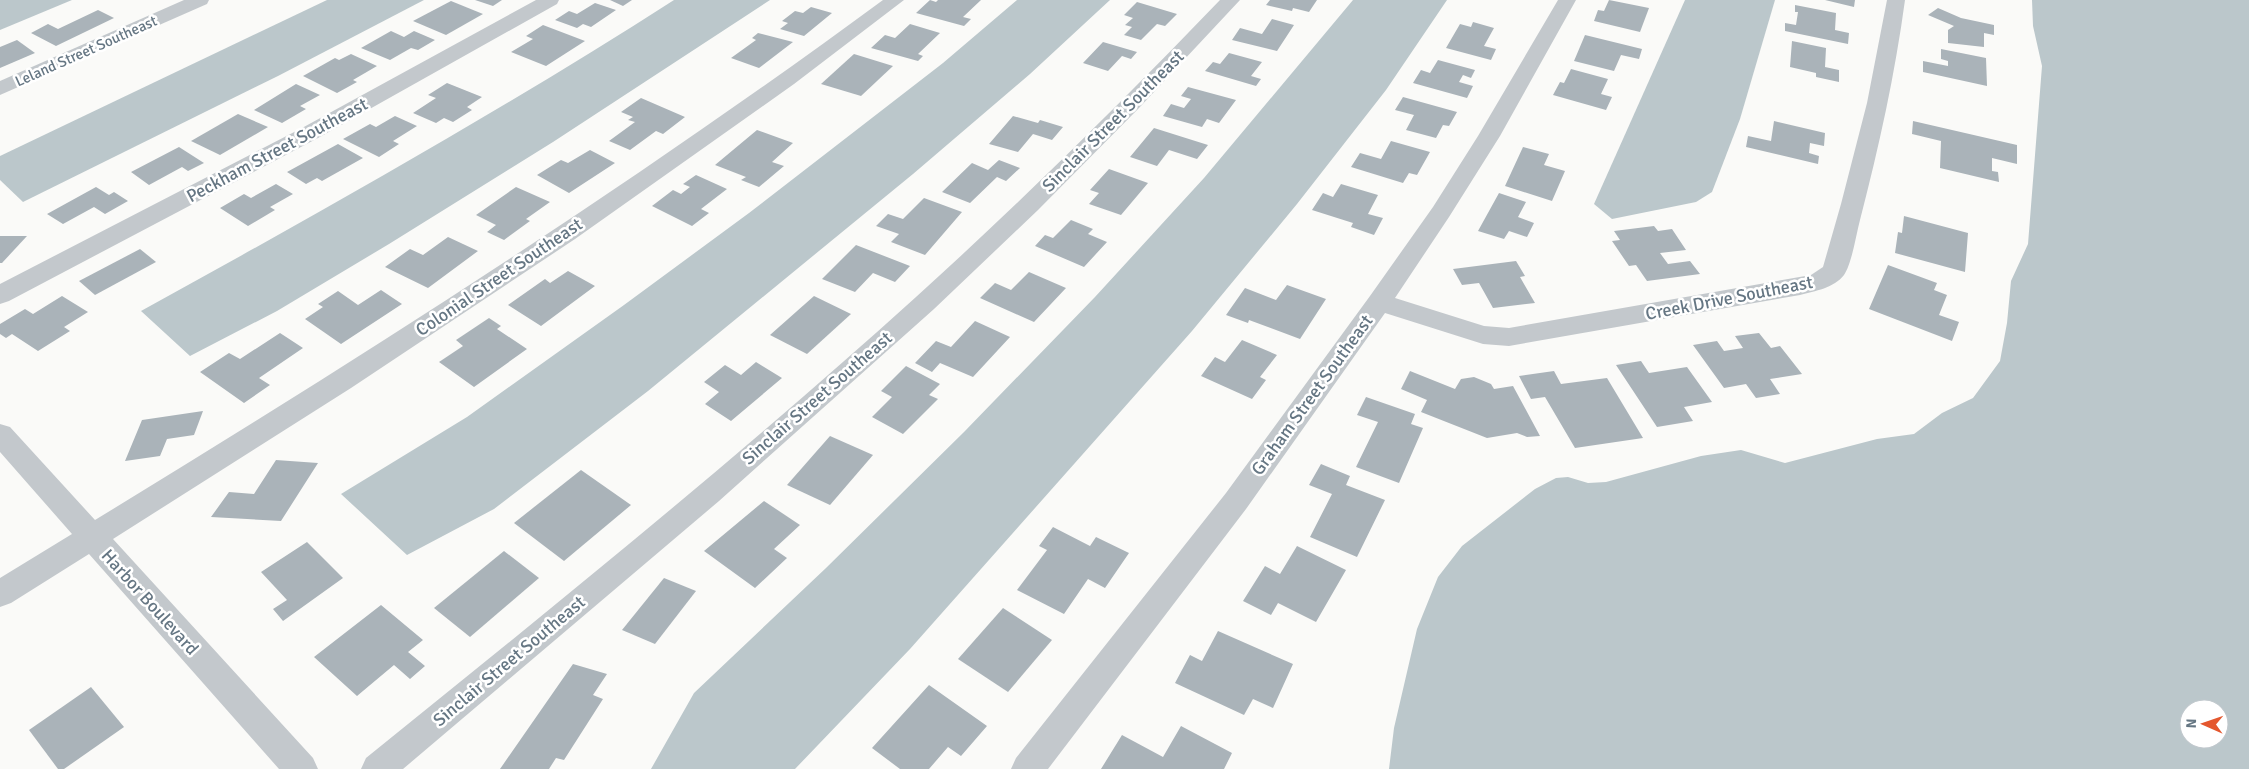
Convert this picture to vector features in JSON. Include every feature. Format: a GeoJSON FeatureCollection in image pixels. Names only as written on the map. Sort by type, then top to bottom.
{"type":"FeatureCollection","features":[{"type":"Feature","properties":{"kind":"street","name":"Leland Street Southeast"},"geometry":{"type":"LineString","coordinates":[[0,89],[200,0]]}},
{"type":"Feature","properties":{"kind":"street","name":"Peckham Street Southeast"},"geometry":{"type":"LineString","coordinates":[[0,295],[310,133],[550,0]]}},
{"type":"Feature","properties":{"kind":"street","name":"Colonial Street Southeast"},"geometry":{"type":"LineString","coordinates":[[0,594],[261,433],[525,261],[727,123],[895,0]]}},
{"type":"Feature","properties":{"kind":"street","name":"Sinclair Street Southeast"},"geometry":{"type":"LineString","coordinates":[[378,769],[670,526],[897,327],[1068,167],[1143,93],[1231,0]]}},
{"type":"Feature","properties":{"kind":"street","name":"Graham Street Southeast"},"geometry":{"type":"LineString","coordinates":[[1028,769],[1236,501],[1379,302],[1441,212],[1489,136],[1567,0]]}},
{"type":"Feature","properties":{"kind":"street","name":"Creek Drive Southeast"},"geometry":{"type":"LineString","coordinates":[[1379,302],[1483,335],[1509,337],[1800,287],[1820,281],[1834,271],[1863,172],[1880,97],[1896,0]]}},
{"type":"Feature","properties":{"kind":"street","name":"Harbor Boulevard"},"geometry":{"type":"LineString","coordinates":[[0,434],[300,769]]}},
{"type":"Feature","properties":{"kind":"shaded area"},"geometry":{"type":"Polygon","coordinates":[[[0,0],[72,0],[0,30],[0,0]]]}},
{"type":"Feature","properties":{"kind":"shaded area"},"geometry":{"type":"Polygon","coordinates":[[[327,0],[424,0],[278,76],[23,202],[0,180],[0,156],[327,0]]]}},
{"type":"Feature","properties":{"kind":"shaded area"},"geometry":{"type":"Polygon","coordinates":[[[674,0],[770,0],[553,142],[389,244],[277,311],[190,356],[141,311],[477,121],[674,0]]]}},
{"type":"Feature","properties":{"kind":"shaded area"},"geometry":{"type":"Polygon","coordinates":[[[1017,0],[1110,0],[1030,74],[913,174],[648,391],[494,509],[407,555],[341,494],[467,417],[624,305],[749,213],[943,63],[1017,0]]]}},
{"type":"Feature","properties":{"kind":"shaded area"},"geometry":{"type":"Polygon","coordinates":[[[1353,0],[1447,0],[1386,90],[1297,204],[1192,331],[910,649],[795,769],[651,769],[694,693],[826,568],[964,432],[1095,297],[1204,178],[1353,0]]]}},
{"type":"Feature","properties":{"kind":"shaded area"},"geometry":{"type":"Polygon","coordinates":[[[1685,0],[1775,0],[1740,119],[1712,192],[1696,202],[1612,219],[1594,204],[1685,0]]]}},
{"type":"Feature","properties":{"kind":"shaded area"},"geometry":{"type":"Polygon","coordinates":[[[2032,0],[2249,0],[2249,769],[1389,769],[1394,728],[1417,629],[1438,577],[1462,546],[1535,489],[1556,478],[1568,477],[1588,483],[1606,482],[1701,456],[1741,450],[1785,463],[1877,439],[1914,434],[1942,413],[1973,398],[2000,361],[2007,323],[2011,281],[2028,244],[2042,66],[2033,26],[2032,0]]]}},
{"type":"Feature","properties":{"kind":"building"},"geometry":{"type":"Polygon","coordinates":[[[475,0],[502,0],[493,6],[475,0]]]}},
{"type":"Feature","properties":{"kind":"building"},"geometry":{"type":"Polygon","coordinates":[[[610,0],[632,0],[623,6],[610,0]]]}},
{"type":"Feature","properties":{"kind":"building"},"geometry":{"type":"Polygon","coordinates":[[[930,0],[936,2],[938,0],[981,0],[963,17],[971,19],[964,26],[916,13],[930,0]]]}},
{"type":"Feature","properties":{"kind":"building"},"geometry":{"type":"Polygon","coordinates":[[[1270,0],[1317,0],[1309,12],[1293,8],[1292,11],[1266,5],[1270,0]]]}},
{"type":"Feature","properties":{"kind":"building"},"geometry":{"type":"Polygon","coordinates":[[[1609,0],[1649,8],[1640,32],[1594,21],[1598,10],[1604,11],[1609,0]]]}},
{"type":"Feature","properties":{"kind":"building"},"geometry":{"type":"Polygon","coordinates":[[[1825,0],[1855,0],[1854,7],[1825,0]]]}},
{"type":"Feature","properties":{"kind":"building"},"geometry":{"type":"Polygon","coordinates":[[[451,1],[483,14],[446,35],[413,21],[451,1]]]}},
{"type":"Feature","properties":{"kind":"building"},"geometry":{"type":"Polygon","coordinates":[[[1137,2],[1177,14],[1165,26],[1157,24],[1141,40],[1124,35],[1132,27],[1125,25],[1133,18],[1124,15],[1137,2]]]}},
{"type":"Feature","properties":{"kind":"building"},"geometry":{"type":"Polygon","coordinates":[[[595,3],[616,10],[591,27],[583,24],[577,28],[555,20],[569,11],[577,14],[595,3]]]}},
{"type":"Feature","properties":{"kind":"building"},"geometry":{"type":"Polygon","coordinates":[[[1795,5],[1836,13],[1835,30],[1849,33],[1848,44],[1785,31],[1785,23],[1796,25],[1798,12],[1795,12],[1795,5]]]}},
{"type":"Feature","properties":{"kind":"building"},"geometry":{"type":"Polygon","coordinates":[[[811,7],[832,13],[804,36],[780,29],[788,23],[782,21],[795,11],[803,13],[811,7]]]}},
{"type":"Feature","properties":{"kind":"building"},"geometry":{"type":"Polygon","coordinates":[[[1938,8],[1961,18],[1994,25],[1994,35],[1984,33],[1984,47],[1948,43],[1948,30],[1954,26],[1928,15],[1938,8]]]}},
{"type":"Feature","properties":{"kind":"building"},"geometry":{"type":"Polygon","coordinates":[[[98,10],[114,18],[56,46],[31,33],[48,24],[58,29],[98,10]]]}},
{"type":"Feature","properties":{"kind":"building"},"geometry":{"type":"Polygon","coordinates":[[[1272,19],[1294,25],[1277,51],[1232,40],[1240,28],[1262,34],[1272,19]]]}},
{"type":"Feature","properties":{"kind":"building"},"geometry":{"type":"Polygon","coordinates":[[[1473,22],[1494,28],[1484,46],[1496,49],[1491,60],[1446,48],[1460,24],[1471,27],[1473,22]]]}},
{"type":"Feature","properties":{"kind":"building"},"geometry":{"type":"Polygon","coordinates":[[[910,24],[940,33],[918,54],[923,56],[918,61],[871,48],[885,35],[895,38],[910,24]]]}},
{"type":"Feature","properties":{"kind":"building"},"geometry":{"type":"Polygon","coordinates":[[[543,25],[585,41],[546,66],[511,52],[533,39],[526,36],[543,25]]]}},
{"type":"Feature","properties":{"kind":"building"},"geometry":{"type":"Polygon","coordinates":[[[391,31],[404,37],[414,31],[435,40],[418,50],[411,48],[390,60],[361,48],[391,31]]]}},
{"type":"Feature","properties":{"kind":"building"},"geometry":{"type":"Polygon","coordinates":[[[758,33],[793,42],[759,68],[731,58],[756,40],[752,38],[758,33]]]}},
{"type":"Feature","properties":{"kind":"building"},"geometry":{"type":"Polygon","coordinates":[[[1585,35],[1642,49],[1639,59],[1621,55],[1614,71],[1574,61],[1585,35]]]}},
{"type":"Feature","properties":{"kind":"building"},"geometry":{"type":"Polygon","coordinates":[[[17,40],[35,53],[0,68],[0,47],[17,40]]]}},
{"type":"Feature","properties":{"kind":"building"},"geometry":{"type":"Polygon","coordinates":[[[1792,41],[1826,48],[1825,67],[1839,70],[1839,82],[1816,77],[1816,73],[1790,67],[1792,41]]]}},
{"type":"Feature","properties":{"kind":"building"},"geometry":{"type":"Polygon","coordinates":[[[1103,42],[1137,52],[1131,59],[1122,56],[1108,71],[1083,63],[1103,42]]]}},
{"type":"Feature","properties":{"kind":"building"},"geometry":{"type":"Polygon","coordinates":[[[1941,49],[1986,58],[1987,86],[1923,72],[1923,61],[1948,66],[1948,61],[1941,59],[1941,49]]]}},
{"type":"Feature","properties":{"kind":"building"},"geometry":{"type":"Polygon","coordinates":[[[1229,53],[1262,62],[1251,76],[1261,79],[1256,86],[1205,71],[1213,62],[1220,64],[1229,53]]]}},
{"type":"Feature","properties":{"kind":"building"},"geometry":{"type":"Polygon","coordinates":[[[351,54],[377,66],[353,80],[357,82],[337,93],[303,76],[335,58],[339,60],[351,54]]]}},
{"type":"Feature","properties":{"kind":"building"},"geometry":{"type":"Polygon","coordinates":[[[854,54],[893,66],[861,96],[821,84],[854,54]]]}},
{"type":"Feature","properties":{"kind":"building"},"geometry":{"type":"Polygon","coordinates":[[[1438,60],[1475,70],[1471,78],[1463,75],[1459,82],[1473,86],[1467,98],[1413,83],[1421,70],[1430,73],[1438,60]]]}},
{"type":"Feature","properties":{"kind":"building"},"geometry":{"type":"Polygon","coordinates":[[[1571,69],[1608,79],[1601,94],[1612,97],[1606,110],[1553,95],[1560,82],[1564,83],[1571,69]]]}},
{"type":"Feature","properties":{"kind":"building"},"geometry":{"type":"Polygon","coordinates":[[[447,83],[482,97],[467,107],[472,110],[453,122],[444,118],[436,123],[413,113],[436,98],[428,95],[447,83]]]}},
{"type":"Feature","properties":{"kind":"building"},"geometry":{"type":"Polygon","coordinates":[[[296,84],[320,95],[300,106],[306,109],[282,123],[254,110],[296,84]]]}},
{"type":"Feature","properties":{"kind":"building"},"geometry":{"type":"Polygon","coordinates":[[[1188,87],[1236,100],[1219,123],[1207,119],[1202,127],[1163,116],[1171,104],[1184,108],[1191,99],[1181,96],[1188,87]]]}},
{"type":"Feature","properties":{"kind":"building"},"geometry":{"type":"Polygon","coordinates":[[[1403,97],[1457,112],[1449,126],[1443,125],[1436,138],[1406,130],[1414,115],[1395,110],[1403,97]]]}},
{"type":"Feature","properties":{"kind":"building"},"geometry":{"type":"Polygon","coordinates":[[[641,98],[685,117],[663,134],[656,131],[630,150],[609,141],[635,122],[628,120],[633,117],[621,112],[641,98]]]}},
{"type":"Feature","properties":{"kind":"building"},"geometry":{"type":"Polygon","coordinates":[[[238,114],[268,127],[220,155],[191,141],[238,114]]]}},
{"type":"Feature","properties":{"kind":"building"},"geometry":{"type":"Polygon","coordinates":[[[395,116],[417,126],[393,141],[399,144],[379,157],[343,139],[370,124],[376,127],[395,116]]]}},
{"type":"Feature","properties":{"kind":"building"},"geometry":{"type":"Polygon","coordinates":[[[1013,116],[1038,123],[1040,120],[1063,127],[1052,140],[1033,134],[1018,152],[989,144],[1013,116]]]}},
{"type":"Feature","properties":{"kind":"building"},"geometry":{"type":"Polygon","coordinates":[[[1774,121],[1825,133],[1824,146],[1810,143],[1809,153],[1819,156],[1818,164],[1746,147],[1748,136],[1771,141],[1774,121]]]}},
{"type":"Feature","properties":{"kind":"building"},"geometry":{"type":"Polygon","coordinates":[[[1913,121],[2017,145],[2017,164],[1992,158],[1992,171],[1998,172],[1999,182],[1940,168],[1941,141],[1912,134],[1913,121]]]}},
{"type":"Feature","properties":{"kind":"building"},"geometry":{"type":"Polygon","coordinates":[[[1154,128],[1208,145],[1197,159],[1169,150],[1157,166],[1130,157],[1154,128]]]}},
{"type":"Feature","properties":{"kind":"building"},"geometry":{"type":"Polygon","coordinates":[[[757,130],[793,143],[772,162],[784,166],[759,187],[741,180],[746,177],[715,165],[757,130]]]}},
{"type":"Feature","properties":{"kind":"building"},"geometry":{"type":"Polygon","coordinates":[[[1391,141],[1430,152],[1417,175],[1409,173],[1403,183],[1351,167],[1360,153],[1381,159],[1391,141]]]}},
{"type":"Feature","properties":{"kind":"building"},"geometry":{"type":"Polygon","coordinates":[[[338,144],[363,158],[322,181],[317,178],[306,184],[287,172],[338,144]]]}},
{"type":"Feature","properties":{"kind":"building"},"geometry":{"type":"Polygon","coordinates":[[[179,147],[204,163],[188,171],[182,167],[149,185],[131,172],[179,147]]]}},
{"type":"Feature","properties":{"kind":"building"},"geometry":{"type":"Polygon","coordinates":[[[1523,147],[1549,154],[1544,165],[1565,171],[1552,201],[1505,186],[1523,147]]]}},
{"type":"Feature","properties":{"kind":"building"},"geometry":{"type":"Polygon","coordinates":[[[590,150],[615,163],[569,193],[537,175],[561,160],[568,163],[590,150]]]}},
{"type":"Feature","properties":{"kind":"building"},"geometry":{"type":"Polygon","coordinates":[[[999,160],[1020,168],[1006,181],[997,177],[970,203],[942,192],[972,163],[988,170],[999,160]]]}},
{"type":"Feature","properties":{"kind":"building"},"geometry":{"type":"Polygon","coordinates":[[[1109,169],[1148,183],[1121,215],[1089,204],[1099,193],[1090,190],[1109,169]]]}},
{"type":"Feature","properties":{"kind":"building"},"geometry":{"type":"Polygon","coordinates":[[[696,175],[727,189],[701,209],[709,213],[692,226],[652,206],[673,190],[681,194],[690,187],[683,184],[696,175]]]}},
{"type":"Feature","properties":{"kind":"building"},"geometry":{"type":"Polygon","coordinates":[[[276,184],[293,194],[270,207],[275,210],[248,226],[220,208],[244,194],[251,198],[276,184]]]}},
{"type":"Feature","properties":{"kind":"building"},"geometry":{"type":"Polygon","coordinates":[[[1341,184],[1378,195],[1368,214],[1383,218],[1374,235],[1351,227],[1353,223],[1312,210],[1323,193],[1333,197],[1341,184]]]}},
{"type":"Feature","properties":{"kind":"building"},"geometry":{"type":"Polygon","coordinates":[[[96,187],[109,195],[114,192],[128,201],[105,214],[94,207],[63,224],[47,214],[96,187]]]}},
{"type":"Feature","properties":{"kind":"building"},"geometry":{"type":"Polygon","coordinates":[[[516,187],[550,202],[526,219],[530,221],[504,240],[487,232],[496,225],[476,215],[516,187]]]}},
{"type":"Feature","properties":{"kind":"building"},"geometry":{"type":"Polygon","coordinates":[[[1499,193],[1526,202],[1518,217],[1534,223],[1527,237],[1509,231],[1504,239],[1478,231],[1499,193]]]}},
{"type":"Feature","properties":{"kind":"building"},"geometry":{"type":"Polygon","coordinates":[[[924,198],[962,212],[925,255],[891,242],[899,234],[876,226],[888,214],[903,219],[924,198]]]}},
{"type":"Feature","properties":{"kind":"building"},"geometry":{"type":"Polygon","coordinates":[[[1904,216],[1968,233],[1965,272],[1895,253],[1898,232],[1902,233],[1904,216]]]}},
{"type":"Feature","properties":{"kind":"building"},"geometry":{"type":"Polygon","coordinates":[[[1071,220],[1093,229],[1088,234],[1107,242],[1084,267],[1035,246],[1045,235],[1053,238],[1071,220]]]}},
{"type":"Feature","properties":{"kind":"building"},"geometry":{"type":"Polygon","coordinates":[[[1654,226],[1658,231],[1672,229],[1686,250],[1660,253],[1668,264],[1690,261],[1700,274],[1647,281],[1636,265],[1629,266],[1612,241],[1620,240],[1614,231],[1654,226]]]}},
{"type":"Feature","properties":{"kind":"building"},"geometry":{"type":"Polygon","coordinates":[[[0,236],[27,236],[2,263],[0,263],[0,236]]]}},
{"type":"Feature","properties":{"kind":"building"},"geometry":{"type":"Polygon","coordinates":[[[448,237],[478,251],[428,288],[385,267],[410,249],[423,255],[448,237]]]}},
{"type":"Feature","properties":{"kind":"building"},"geometry":{"type":"Polygon","coordinates":[[[856,245],[910,266],[895,282],[873,273],[855,292],[822,279],[856,245]]]}},
{"type":"Feature","properties":{"kind":"building"},"geometry":{"type":"Polygon","coordinates":[[[140,249],[156,262],[95,295],[79,281],[140,249]]]}},
{"type":"Feature","properties":{"kind":"building"},"geometry":{"type":"Polygon","coordinates":[[[1516,261],[1525,276],[1520,277],[1535,303],[1493,308],[1479,283],[1462,285],[1453,269],[1516,261]]]}},
{"type":"Feature","properties":{"kind":"building"},"geometry":{"type":"Polygon","coordinates":[[[1888,265],[1937,283],[1934,290],[1947,295],[1939,315],[1959,322],[1952,341],[1869,309],[1888,265]]]}},
{"type":"Feature","properties":{"kind":"building"},"geometry":{"type":"Polygon","coordinates":[[[568,271],[595,286],[541,326],[508,305],[545,279],[550,283],[568,271]]]}},
{"type":"Feature","properties":{"kind":"building"},"geometry":{"type":"Polygon","coordinates":[[[1029,272],[1066,288],[1034,322],[980,298],[995,283],[1011,290],[1029,272]]]}},
{"type":"Feature","properties":{"kind":"building"},"geometry":{"type":"Polygon","coordinates":[[[1287,285],[1326,299],[1300,339],[1249,320],[1248,323],[1226,315],[1245,288],[1276,300],[1287,285]]]}},
{"type":"Feature","properties":{"kind":"building"},"geometry":{"type":"Polygon","coordinates":[[[381,290],[402,304],[341,344],[305,319],[323,307],[318,304],[338,291],[358,305],[381,290]]]}},
{"type":"Feature","properties":{"kind":"building"},"geometry":{"type":"Polygon","coordinates":[[[62,296],[88,312],[64,327],[70,331],[38,351],[12,334],[6,338],[0,334],[0,324],[25,309],[33,314],[62,296]]]}},
{"type":"Feature","properties":{"kind":"building"},"geometry":{"type":"Polygon","coordinates":[[[814,296],[851,314],[807,354],[770,335],[814,296]]]}},
{"type":"Feature","properties":{"kind":"building"},"geometry":{"type":"Polygon","coordinates":[[[489,318],[501,326],[497,329],[527,349],[474,387],[439,362],[463,346],[456,340],[489,318]]]}},
{"type":"Feature","properties":{"kind":"building"},"geometry":{"type":"Polygon","coordinates":[[[975,321],[1010,337],[973,377],[940,363],[932,372],[915,363],[936,341],[951,347],[975,321]]]}},
{"type":"Feature","properties":{"kind":"building"},"geometry":{"type":"Polygon","coordinates":[[[280,333],[303,348],[259,378],[270,385],[244,403],[200,372],[229,353],[240,359],[280,333]]]}},
{"type":"Feature","properties":{"kind":"building"},"geometry":{"type":"Polygon","coordinates":[[[1759,333],[1771,348],[1780,346],[1802,374],[1770,379],[1780,394],[1756,398],[1746,384],[1724,388],[1693,345],[1717,341],[1724,351],[1743,348],[1735,336],[1759,333]]]}},
{"type":"Feature","properties":{"kind":"building"},"geometry":{"type":"Polygon","coordinates":[[[1242,340],[1277,355],[1260,377],[1266,380],[1252,399],[1201,376],[1215,357],[1225,362],[1242,340]]]}},
{"type":"Feature","properties":{"kind":"building"},"geometry":{"type":"Polygon","coordinates":[[[1641,361],[1649,373],[1687,367],[1712,402],[1684,407],[1693,421],[1657,427],[1616,365],[1641,361]]]}},
{"type":"Feature","properties":{"kind":"building"},"geometry":{"type":"Polygon","coordinates":[[[756,362],[782,378],[731,421],[705,404],[719,392],[704,382],[725,365],[741,375],[756,362]]]}},
{"type":"Feature","properties":{"kind":"building"},"geometry":{"type":"Polygon","coordinates":[[[906,366],[940,384],[929,395],[938,399],[903,434],[872,417],[892,397],[881,391],[906,366]]]}},
{"type":"Feature","properties":{"kind":"building"},"geometry":{"type":"Polygon","coordinates":[[[1410,371],[1455,389],[1461,379],[1474,377],[1491,384],[1494,389],[1513,386],[1540,436],[1527,437],[1517,433],[1487,438],[1421,412],[1427,400],[1401,389],[1410,371]]]}},
{"type":"Feature","properties":{"kind":"building"},"geometry":{"type":"Polygon","coordinates":[[[1554,371],[1561,384],[1607,378],[1643,438],[1575,448],[1545,397],[1531,399],[1519,376],[1554,371]]]}},
{"type":"Feature","properties":{"kind":"building"},"geometry":{"type":"Polygon","coordinates":[[[1366,397],[1415,414],[1411,424],[1423,428],[1399,483],[1356,467],[1378,422],[1357,415],[1366,397]]]}},
{"type":"Feature","properties":{"kind":"building"},"geometry":{"type":"Polygon","coordinates":[[[203,411],[194,435],[167,439],[160,456],[125,461],[142,420],[203,411]]]}},
{"type":"Feature","properties":{"kind":"building"},"geometry":{"type":"Polygon","coordinates":[[[830,436],[873,455],[830,505],[787,485],[830,436]]]}},
{"type":"Feature","properties":{"kind":"building"},"geometry":{"type":"Polygon","coordinates":[[[276,460],[318,463],[281,521],[211,517],[229,492],[254,494],[276,460]]]}},
{"type":"Feature","properties":{"kind":"building"},"geometry":{"type":"Polygon","coordinates":[[[1321,464],[1350,476],[1346,485],[1385,500],[1357,557],[1310,537],[1332,494],[1309,485],[1321,464]]]}},
{"type":"Feature","properties":{"kind":"building"},"geometry":{"type":"Polygon","coordinates":[[[581,470],[631,505],[564,561],[514,523],[581,470]]]}},
{"type":"Feature","properties":{"kind":"building"},"geometry":{"type":"Polygon","coordinates":[[[764,501],[800,525],[774,549],[787,558],[755,588],[704,551],[764,501]]]}},
{"type":"Feature","properties":{"kind":"building"},"geometry":{"type":"Polygon","coordinates":[[[1053,527],[1090,546],[1096,537],[1129,553],[1105,588],[1088,579],[1064,614],[1017,590],[1047,550],[1039,546],[1053,527]]]}},
{"type":"Feature","properties":{"kind":"building"},"geometry":{"type":"Polygon","coordinates":[[[307,542],[343,578],[283,621],[273,609],[287,600],[261,572],[307,542]]]}},
{"type":"Feature","properties":{"kind":"building"},"geometry":{"type":"Polygon","coordinates":[[[1297,546],[1346,570],[1316,622],[1278,603],[1271,615],[1243,601],[1265,566],[1280,574],[1297,546]]]}},
{"type":"Feature","properties":{"kind":"building"},"geometry":{"type":"Polygon","coordinates":[[[504,551],[539,578],[470,637],[434,608],[504,551]]]}},
{"type":"Feature","properties":{"kind":"building"},"geometry":{"type":"Polygon","coordinates":[[[664,578],[696,591],[655,644],[622,630],[664,578]]]}},
{"type":"Feature","properties":{"kind":"building"},"geometry":{"type":"Polygon","coordinates":[[[381,605],[423,640],[408,652],[425,666],[410,679],[394,665],[357,696],[314,657],[381,605]]]}},
{"type":"Feature","properties":{"kind":"building"},"geometry":{"type":"Polygon","coordinates":[[[1003,608],[1052,640],[1008,692],[958,659],[1003,608]]]}},
{"type":"Feature","properties":{"kind":"building"},"geometry":{"type":"Polygon","coordinates":[[[1218,631],[1293,664],[1273,708],[1253,699],[1244,715],[1175,683],[1190,655],[1202,661],[1218,631]]]}},
{"type":"Feature","properties":{"kind":"building"},"geometry":{"type":"Polygon","coordinates":[[[573,664],[607,674],[593,695],[603,699],[564,760],[556,758],[549,769],[500,769],[573,664]]]}},
{"type":"Feature","properties":{"kind":"building"},"geometry":{"type":"Polygon","coordinates":[[[929,685],[987,726],[961,756],[948,747],[929,769],[900,769],[872,748],[929,685]]]}},
{"type":"Feature","properties":{"kind":"building"},"geometry":{"type":"Polygon","coordinates":[[[91,687],[124,727],[64,769],[58,769],[29,730],[91,687]]]}},
{"type":"Feature","properties":{"kind":"building"},"geometry":{"type":"Polygon","coordinates":[[[1181,726],[1232,753],[1224,769],[1101,769],[1122,735],[1163,757],[1181,726]]]}}]}
